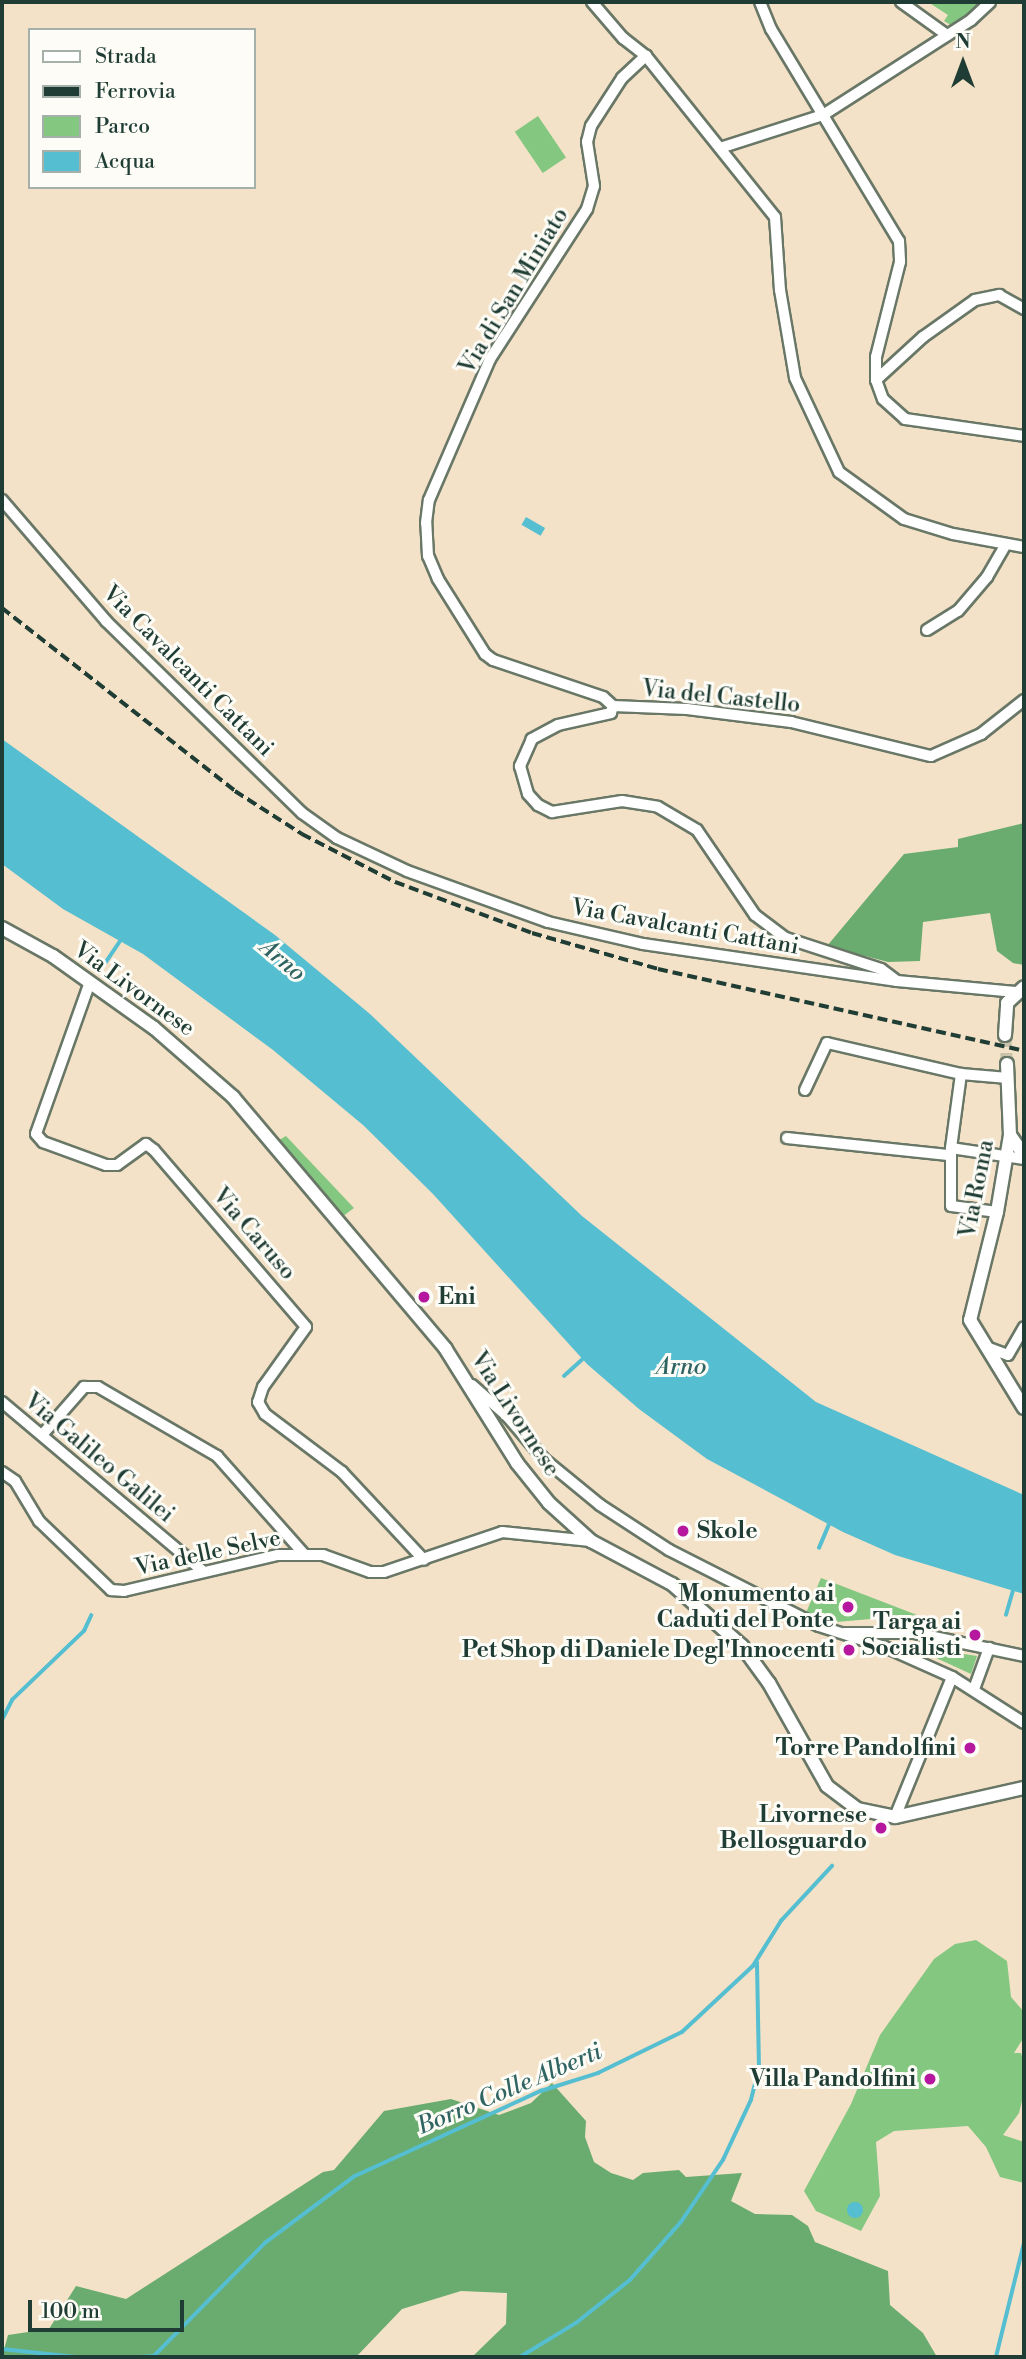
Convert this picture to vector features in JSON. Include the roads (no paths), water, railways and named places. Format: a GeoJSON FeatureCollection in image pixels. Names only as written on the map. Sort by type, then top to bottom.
{"type":"FeatureCollection","features":[{"type":"Feature","properties":{"kind":"main road","name":"Via Livornese"},"geometry":{"type":"LineString","coordinates":[[2,928],[90,982],[195,1060],[233,1097],[431,1331],[517,1463],[549,1503],[591,1541],[657,1573],[701,1608],[742,1646],[769,1683],[827,1786],[858,1809],[895,1817],[1024,1788]]}},
{"type":"Feature","properties":{"kind":"main road"},"geometry":{"type":"LineString","coordinates":[[1005,1035],[1005,1008],[1020,989]]}},
{"type":"Feature","properties":{"kind":"main road","name":"Via Roma"},"geometry":{"type":"LineString","coordinates":[[986,1347],[970,1320],[997,1212],[1010,1135],[1007,1064]]}},
{"type":"Feature","properties":{"kind":"main road"},"geometry":{"type":"LineString","coordinates":[[1010,1135],[1024,1157]]}},
{"type":"Feature","properties":{"kind":"main road"},"geometry":{"type":"LineString","coordinates":[[986,1347],[1024,1408]]}},
{"type":"Feature","properties":{"kind":"street"},"geometry":{"type":"LineString","coordinates":[[592,2],[623,38],[646,56],[752,187],[778,226],[780,290],[795,378],[839,472],[904,519],[1005,546],[1024,547]]}},
{"type":"Feature","properties":{"kind":"street"},"geometry":{"type":"LineString","coordinates":[[760,2],[823,115],[887,215],[899,241],[900,262],[880,336],[876,380],[883,399],[905,419],[1024,436]]}},
{"type":"Feature","properties":{"kind":"street"},"geometry":{"type":"LineString","coordinates":[[901,2],[947,35]]}},
{"type":"Feature","properties":{"kind":"street"},"geometry":{"type":"LineString","coordinates":[[720,148],[823,115],[947,35],[990,2]]}},
{"type":"Feature","properties":{"kind":"street","name":"Via di San Miniato"},"geometry":{"type":"LineString","coordinates":[[613,706],[603,697],[493,660],[485,654],[438,579],[428,556],[426,523],[429,500],[490,359],[587,209],[594,186],[587,142],[591,126],[622,78],[646,56]]}},
{"type":"Feature","properties":{"kind":"street"},"geometry":{"type":"LineString","coordinates":[[876,380],[923,337],[975,300],[999,295],[1024,309]]}},
{"type":"Feature","properties":{"kind":"street","name":"Via Cavalcanti Cattani"},"geometry":{"type":"LineString","coordinates":[[2,500],[106,621],[302,813],[337,838],[407,872],[548,922],[643,944],[897,981],[1020,989]]}},
{"type":"Feature","properties":{"kind":"street"},"geometry":{"type":"LineString","coordinates":[[927,630],[958,611],[987,577],[1005,546]]}},
{"type":"Feature","properties":{"kind":"street","name":"Via del Castello"},"geometry":{"type":"LineString","coordinates":[[897,981],[881,969],[786,938],[755,915],[697,830],[658,807],[622,801],[552,812],[538,805],[522,781],[524,751],[532,739],[558,725],[611,713],[613,706],[778,720],[931,755],[981,734],[1024,700]]}},
{"type":"Feature","properties":{"kind":"street","name":"Via Caruso"},"geometry":{"type":"LineString","coordinates":[[90,982],[36,1134],[43,1142],[106,1165],[117,1165],[146,1144],[154,1150],[302,1317],[303,1336],[263,1387],[258,1402],[265,1414],[342,1472],[424,1560]]}},
{"type":"Feature","properties":{"kind":"street"},"geometry":{"type":"LineString","coordinates":[[805,1090],[827,1043],[961,1074],[1008,1078]]}},
{"type":"Feature","properties":{"kind":"street"},"geometry":{"type":"LineString","coordinates":[[961,1074],[950,1152],[951,1206],[997,1212]]}},
{"type":"Feature","properties":{"kind":"street"},"geometry":{"type":"LineString","coordinates":[[787,1138],[1024,1157]]}},
{"type":"Feature","properties":{"kind":"street"},"geometry":{"type":"LineString","coordinates":[[986,1347],[1008,1355],[1024,1327]]}},
{"type":"Feature","properties":{"kind":"street"},"geometry":{"type":"LineString","coordinates":[[466,1381],[507,1416],[544,1459],[600,1504],[693,1564],[835,1633],[885,1647],[952,1677],[1024,1723]]}},
{"type":"Feature","properties":{"kind":"street"},"geometry":{"type":"LineString","coordinates":[[42,1435],[84,1387],[99,1387],[217,1456],[304,1555]]}},
{"type":"Feature","properties":{"kind":"street","name":"Via Galileo Galilei"},"geometry":{"type":"LineString","coordinates":[[2,1402],[203,1571]]}},
{"type":"Feature","properties":{"kind":"street","name":"Via delle Selve"},"geometry":{"type":"LineString","coordinates":[[2,1472],[15,1481],[40,1521],[111,1590],[124,1591],[257,1558],[304,1555],[334,1558],[370,1572],[403,1568],[502,1532],[591,1541]]}},
{"type":"Feature","properties":{"kind":"street"},"geometry":{"type":"LineString","coordinates":[[835,1633],[915,1633],[1024,1656]]}},
{"type":"Feature","properties":{"kind":"street"},"geometry":{"type":"LineString","coordinates":[[974,1689],[989,1648]]}},
{"type":"Feature","properties":{"kind":"street"},"geometry":{"type":"LineString","coordinates":[[895,1817],[952,1677]]}},
{"type":"Feature","properties":{"kind":"water"},"geometry":{"type":"Polygon","coordinates":[[[526,517],[545,528],[541,536],[522,525],[526,517]]]}},
{"type":"Feature","properties":{"kind":"water","name":"Arno"},"geometry":{"type":"Polygon","coordinates":[[[2,739],[275,935],[370,1014],[582,1216],[816,1402],[1024,1495],[1024,1594],[895,1555],[843,1532],[707,1459],[639,1409],[587,1364],[433,1194],[363,1125],[273,1050],[143,954],[63,909],[2,864],[2,739]]]}},
{"type":"Feature","properties":{"kind":"water"},"geometry":{"type":"Polygon","coordinates":[[[855,2202],[861,2204],[861,2216],[855,2218],[849,2216],[847,2210],[849,2204],[855,2202]]]}},
{"type":"Feature","properties":{"kind":"waterway"},"geometry":{"type":"LineString","coordinates":[[106,962],[120,941]]}},
{"type":"Feature","properties":{"kind":"waterway"},"geometry":{"type":"LineString","coordinates":[[564,1376],[582,1360]]}},
{"type":"Feature","properties":{"kind":"waterway"},"geometry":{"type":"LineString","coordinates":[[819,1548],[829,1525]]}},
{"type":"Feature","properties":{"kind":"waterway","name":"Borro Colle Alberti"},"geometry":{"type":"LineString","coordinates":[[1006,1615],[1013,1591]]}},
{"type":"Feature","properties":{"kind":"waterway"},"geometry":{"type":"LineString","coordinates":[[2,1720],[12,1700],[84,1631],[91,1616]]}},
{"type":"Feature","properties":{"kind":"waterway","name":"Borro Colle Alberti"},"geometry":{"type":"LineString","coordinates":[[153,2357],[265,2243],[355,2176],[541,2091],[598,2073],[682,2032],[753,1966],[781,1921],[832,1866]]}},
{"type":"Feature","properties":{"kind":"waterway"},"geometry":{"type":"LineString","coordinates":[[520,2357],[576,2323],[630,2280],[681,2222],[723,2160],[751,2100],[759,2069],[757,1963]]}},
{"type":"Feature","properties":{"kind":"waterway"},"geometry":{"type":"LineString","coordinates":[[996,2357],[1024,2243]]}},
{"type":"Feature","properties":{"kind":"waterway"},"geometry":{"type":"LineString","coordinates":[[2,2349],[76,2357]]}},
{"type":"Feature","properties":{"kind":"waterway"},"geometry":{"type":"LineString","coordinates":[[141,2357],[153,2356]]}},
{"type":"Feature","properties":{"kind":"tunnel"},"geometry":{"type":"LineString","coordinates":[[1005,1035],[1007,1064]]}},
{"type":"Feature","properties":{"kind":"railway"},"geometry":{"type":"LineString","coordinates":[[2,608],[235,791],[302,834],[395,882],[532,933],[658,969],[1024,1051]]}},
{"type":"Feature","properties":{"kind":"place","name":"Eni"},"geometry":{"type":"Point","coordinates":[424,1297]}},
{"type":"Feature","properties":{"kind":"place","name":"Skole"},"geometry":{"type":"Point","coordinates":[683,1531]}},
{"type":"Feature","properties":{"kind":"place","name":"Monumento ai Caduti del Ponte"},"geometry":{"type":"Point","coordinates":[848,1607]}},
{"type":"Feature","properties":{"kind":"place","name":"Targa ai Socialisti"},"geometry":{"type":"Point","coordinates":[975,1635]}},
{"type":"Feature","properties":{"kind":"place","name":"Pet Shop di Daniele Degl'Innocenti"},"geometry":{"type":"Point","coordinates":[849,1650]}},
{"type":"Feature","properties":{"kind":"place","name":"Torre Pandolfini"},"geometry":{"type":"Point","coordinates":[970,1748]}},
{"type":"Feature","properties":{"kind":"place","name":"Livornese Bellosguardo"},"geometry":{"type":"Point","coordinates":[881,1828]}},
{"type":"Feature","properties":{"kind":"place","name":"Villa Pandolfini"},"geometry":{"type":"Point","coordinates":[930,2079]}}]}
